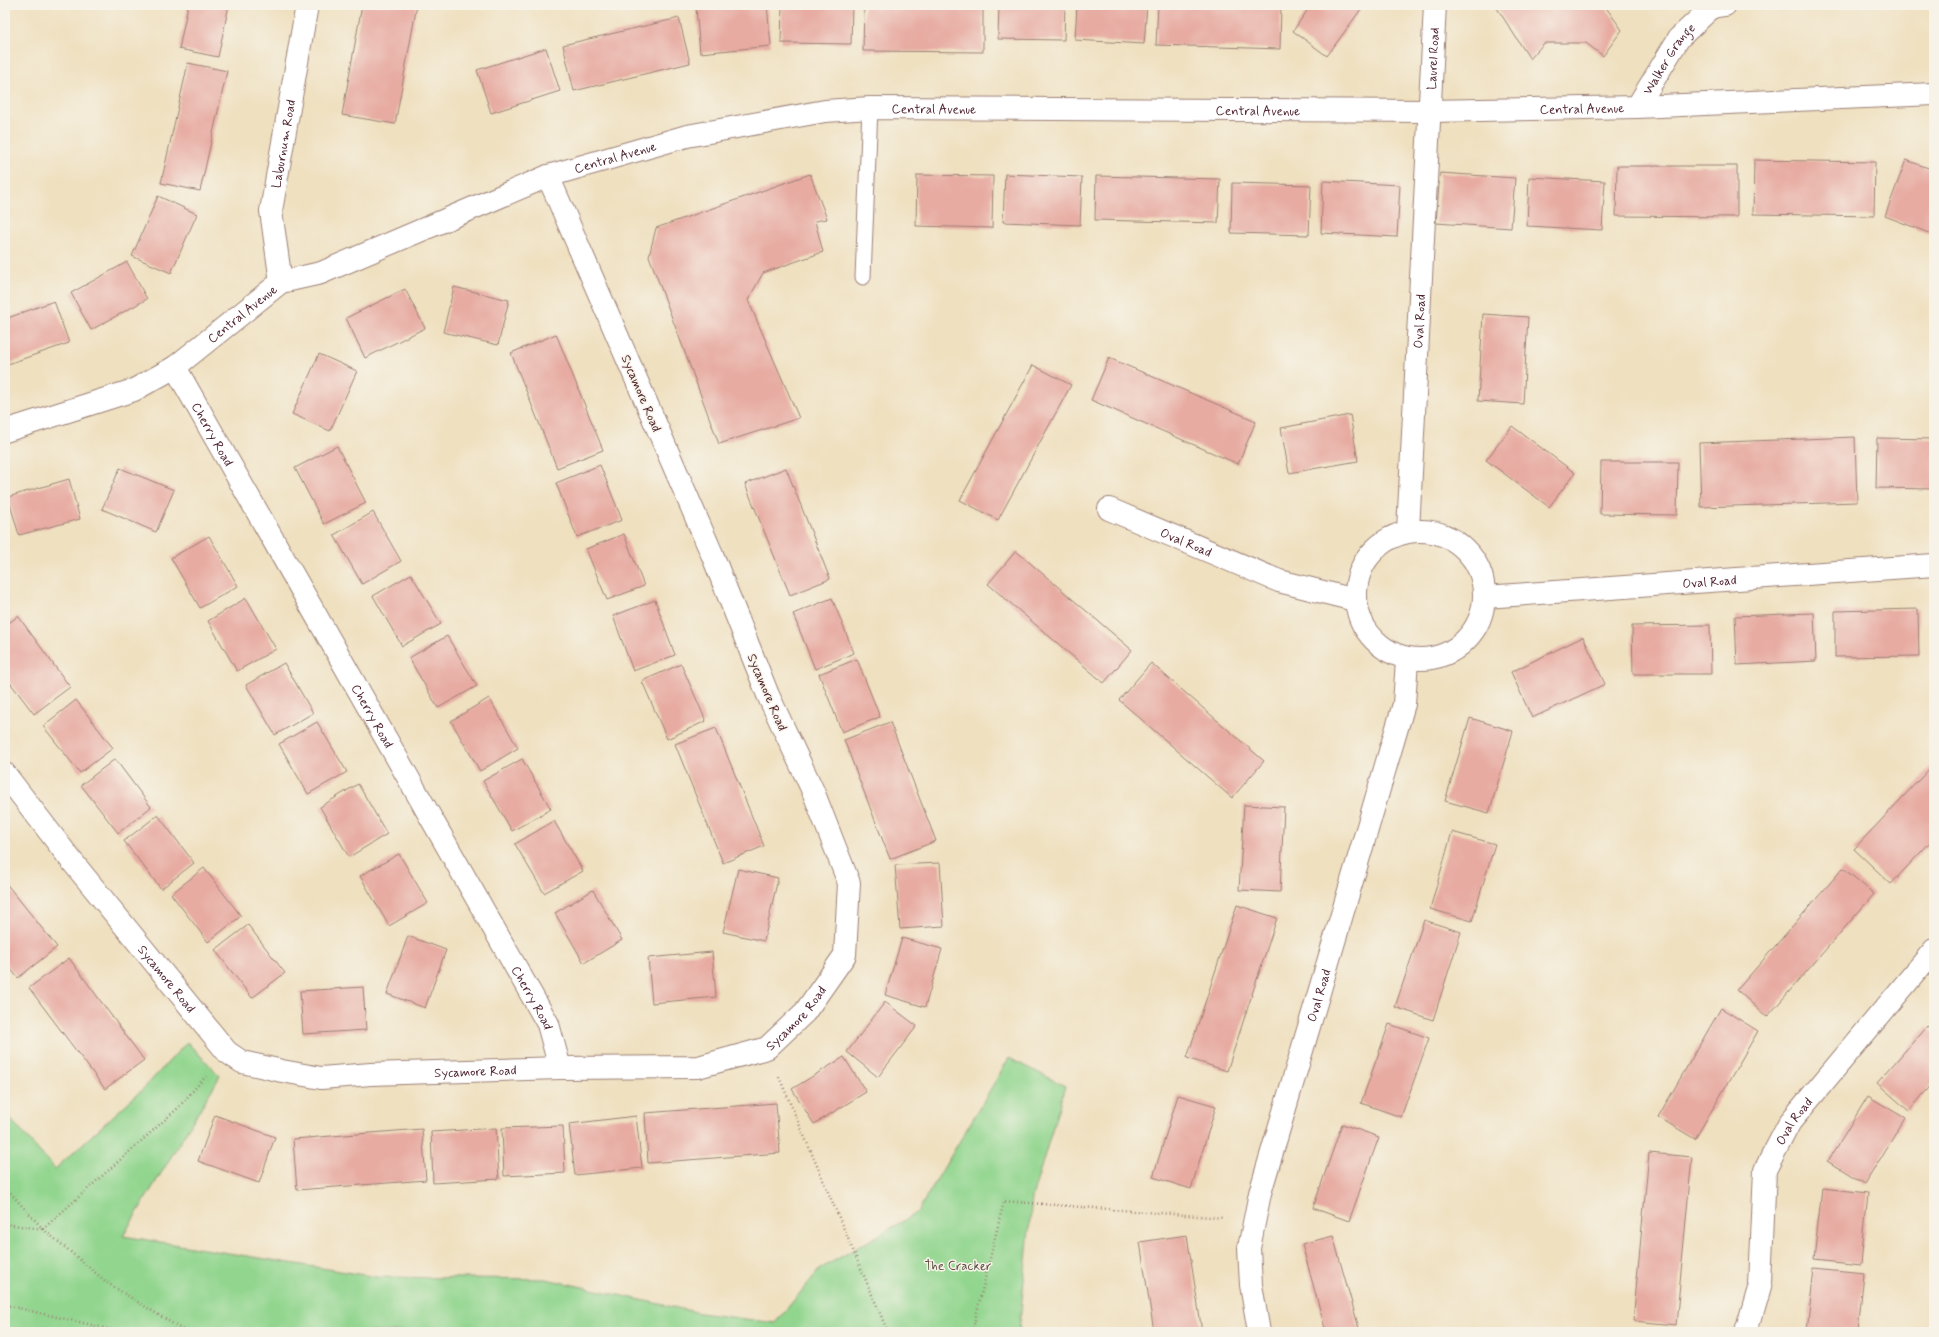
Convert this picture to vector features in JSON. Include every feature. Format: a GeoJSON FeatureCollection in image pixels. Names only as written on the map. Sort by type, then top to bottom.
{"type":"FeatureCollection","features":[{"type":"Feature","properties":{"kind":"street","name":"Laburnum Road"},"geometry":{"type":"LineString","coordinates":[[281,282],[271,211],[307,5]]}},
{"type":"Feature","properties":{"kind":"street","name":"Laurel Road"},"geometry":{"type":"LineString","coordinates":[[1430,111],[1436,5]]}},
{"type":"Feature","properties":{"kind":"street","name":"Walker Grange"},"geometry":{"type":"LineString","coordinates":[[1637,107],[1679,38],[1712,7],[1725,5]]}},
{"type":"Feature","properties":{"kind":"street","name":"Central Avenue"},"geometry":{"type":"LineString","coordinates":[[5,431],[134,390],[175,367],[281,282],[321,273],[548,176],[686,136],[825,111],[870,108],[1430,111],[1637,107],[1932,97]]}},
{"type":"Feature","properties":{"kind":"street","name":"Oval Road"},"geometry":{"type":"LineString","coordinates":[[1408,531],[1430,111]]}},
{"type":"Feature","properties":{"kind":"street","name":"Sycamore Road"},"geometry":{"type":"LineString","coordinates":[[5,774],[71,860],[227,1052],[242,1062],[321,1078],[371,1074],[560,1068],[698,1067],[767,1048],[805,1012],[845,955],[849,883],[813,791],[768,695],[709,547],[548,176]]}},
{"type":"Feature","properties":{"kind":"street","name":"Cherry Road"},"geometry":{"type":"LineString","coordinates":[[175,367],[548,1024],[560,1068]]}},
{"type":"Feature","properties":{"kind":"street","name":"Oval Road"},"geometry":{"type":"LineString","coordinates":[[1109,509],[1279,581],[1355,600]]}},
{"type":"Feature","properties":{"kind":"street"},"geometry":{"type":"LineString","coordinates":[[1408,531],[1437,532],[1462,546],[1480,569],[1485,597],[1473,633],[1444,656],[1407,660],[1381,648],[1363,627],[1355,600],[1360,569],[1380,544],[1408,531]]}},
{"type":"Feature","properties":{"kind":"street","name":"Oval Road"},"geometry":{"type":"LineString","coordinates":[[1485,597],[1934,565]]}},
{"type":"Feature","properties":{"kind":"street","name":"Oval Road"},"geometry":{"type":"LineString","coordinates":[[1259,1332],[1250,1285],[1249,1248],[1254,1220],[1260,1193],[1404,704],[1407,660]]}},
{"type":"Feature","properties":{"kind":"street","name":"Oval Road"},"geometry":{"type":"LineString","coordinates":[[1746,1332],[1760,1284],[1765,1170],[1790,1122],[1934,950]]}},
{"type":"Feature","properties":{"kind":"lane"},"geometry":{"type":"LineString","coordinates":[[863,277],[870,108]]}},
{"type":"Feature","properties":{"kind":"path"},"geometry":{"type":"LineString","coordinates":[[767,1048],[888,1332]]}},
{"type":"Feature","properties":{"kind":"path"},"geometry":{"type":"LineString","coordinates":[[5,1224],[43,1229],[177,1109],[227,1052]]}},
{"type":"Feature","properties":{"kind":"path"},"geometry":{"type":"LineString","coordinates":[[5,1187],[43,1229],[109,1284],[186,1332]]}},
{"type":"Feature","properties":{"kind":"path"},"geometry":{"type":"LineString","coordinates":[[972,1332],[1004,1201],[1254,1220]]}},
{"type":"Feature","properties":{"kind":"path"},"geometry":{"type":"LineString","coordinates":[[5,1305],[122,1332]]}},
{"type":"Feature","properties":{"kind":"green space","name":"The Cracker"},"geometry":{"type":"Polygon","coordinates":[[[187,1042],[220,1076],[123,1236],[377,1277],[546,1279],[700,1313],[775,1323],[820,1269],[917,1213],[1009,1058],[1065,1086],[1032,1198],[1019,1332],[5,1332],[5,1113],[55,1169],[145,1087],[187,1042]]]}},
{"type":"Feature","properties":{"kind":"building"},"geometry":{"type":"Polygon","coordinates":[[[188,5],[229,5],[218,57],[179,49],[188,5]]]}},
{"type":"Feature","properties":{"kind":"building"},"geometry":{"type":"Polygon","coordinates":[[[362,5],[417,5],[395,124],[342,115],[362,5]]]}},
{"type":"Feature","properties":{"kind":"building"},"geometry":{"type":"Polygon","coordinates":[[[718,5],[767,5],[771,46],[700,53],[696,7],[718,5]]]}},
{"type":"Feature","properties":{"kind":"building"},"geometry":{"type":"Polygon","coordinates":[[[782,5],[852,5],[851,44],[781,43],[782,5]]]}},
{"type":"Feature","properties":{"kind":"building"},"geometry":{"type":"Polygon","coordinates":[[[864,5],[983,6],[983,52],[863,51],[864,5]]]}},
{"type":"Feature","properties":{"kind":"building"},"geometry":{"type":"Polygon","coordinates":[[[999,5],[1065,5],[1064,40],[998,39],[999,5]]]}},
{"type":"Feature","properties":{"kind":"building"},"geometry":{"type":"Polygon","coordinates":[[[1077,5],[1147,5],[1144,44],[1075,40],[1077,5]]]}},
{"type":"Feature","properties":{"kind":"building"},"geometry":{"type":"Polygon","coordinates":[[[1158,5],[1281,5],[1280,49],[1156,45],[1158,5]]]}},
{"type":"Feature","properties":{"kind":"building"},"geometry":{"type":"Polygon","coordinates":[[[1311,5],[1364,5],[1327,56],[1293,31],[1311,5]]]}},
{"type":"Feature","properties":{"kind":"building"},"geometry":{"type":"Polygon","coordinates":[[[1495,5],[1605,6],[1622,30],[1603,56],[1586,43],[1544,43],[1530,59],[1495,5]]]}},
{"type":"Feature","properties":{"kind":"building"},"geometry":{"type":"Polygon","coordinates":[[[679,18],[690,63],[574,91],[563,45],[679,18]]]}},
{"type":"Feature","properties":{"kind":"building"},"geometry":{"type":"Polygon","coordinates":[[[546,48],[560,91],[491,113],[477,70],[546,48]]]}},
{"type":"Feature","properties":{"kind":"building"},"geometry":{"type":"Polygon","coordinates":[[[188,63],[227,71],[200,191],[161,183],[188,63]]]}},
{"type":"Feature","properties":{"kind":"building"},"geometry":{"type":"Polygon","coordinates":[[[1754,160],[1875,162],[1874,216],[1753,214],[1754,160]]]}},
{"type":"Feature","properties":{"kind":"building"},"geometry":{"type":"Polygon","coordinates":[[[1906,160],[1934,170],[1934,235],[1885,216],[1906,160]]]}},
{"type":"Feature","properties":{"kind":"building"},"geometry":{"type":"Polygon","coordinates":[[[1617,166],[1737,166],[1737,217],[1616,216],[1617,166]]]}},
{"type":"Feature","properties":{"kind":"building"},"geometry":{"type":"Polygon","coordinates":[[[1440,173],[1515,178],[1511,228],[1436,223],[1440,173]]]}},
{"type":"Feature","properties":{"kind":"building"},"geometry":{"type":"Polygon","coordinates":[[[810,174],[827,219],[815,221],[823,252],[763,273],[748,300],[799,418],[719,444],[649,256],[656,228],[810,174]]]}},
{"type":"Feature","properties":{"kind":"building"},"geometry":{"type":"Polygon","coordinates":[[[1005,174],[1082,177],[1080,225],[1003,222],[1005,174]]]}},
{"type":"Feature","properties":{"kind":"building"},"geometry":{"type":"Polygon","coordinates":[[[917,175],[993,176],[992,228],[916,226],[917,175]]]}},
{"type":"Feature","properties":{"kind":"building"},"geometry":{"type":"Polygon","coordinates":[[[1096,176],[1220,179],[1218,223],[1095,220],[1096,176]]]}},
{"type":"Feature","properties":{"kind":"building"},"geometry":{"type":"Polygon","coordinates":[[[1529,177],[1605,181],[1602,230],[1527,226],[1529,177]]]}},
{"type":"Feature","properties":{"kind":"building"},"geometry":{"type":"Polygon","coordinates":[[[1323,181],[1400,185],[1397,237],[1321,233],[1323,181]]]}},
{"type":"Feature","properties":{"kind":"building"},"geometry":{"type":"Polygon","coordinates":[[[1232,183],[1311,185],[1309,235],[1231,233],[1232,183]]]}},
{"type":"Feature","properties":{"kind":"building"},"geometry":{"type":"Polygon","coordinates":[[[158,196],[197,214],[171,273],[132,256],[158,196]]]}},
{"type":"Feature","properties":{"kind":"building"},"geometry":{"type":"Polygon","coordinates":[[[127,262],[147,299],[91,330],[71,293],[127,262]]]}},
{"type":"Feature","properties":{"kind":"building"},"geometry":{"type":"Polygon","coordinates":[[[454,287],[509,300],[498,345],[443,332],[454,287]]]}},
{"type":"Feature","properties":{"kind":"building"},"geometry":{"type":"Polygon","coordinates":[[[405,289],[425,328],[365,358],[346,318],[405,289]]]}},
{"type":"Feature","properties":{"kind":"building"},"geometry":{"type":"Polygon","coordinates":[[[54,301],[69,343],[5,365],[5,319],[54,301]]]}},
{"type":"Feature","properties":{"kind":"building"},"geometry":{"type":"Polygon","coordinates":[[[1483,314],[1528,317],[1523,404],[1478,401],[1483,314]]]}},
{"type":"Feature","properties":{"kind":"building"},"geometry":{"type":"Polygon","coordinates":[[[556,334],[603,450],[557,468],[511,353],[556,334]]]}},
{"type":"Feature","properties":{"kind":"building"},"geometry":{"type":"Polygon","coordinates":[[[319,354],[357,371],[330,431],[292,414],[319,354]]]}},
{"type":"Feature","properties":{"kind":"building"},"geometry":{"type":"Polygon","coordinates":[[[1109,358],[1256,421],[1238,464],[1091,400],[1109,358]]]}},
{"type":"Feature","properties":{"kind":"building"},"geometry":{"type":"Polygon","coordinates":[[[1033,365],[1071,385],[998,520],[960,500],[1033,365]]]}},
{"type":"Feature","properties":{"kind":"building"},"geometry":{"type":"Polygon","coordinates":[[[1350,415],[1358,461],[1289,473],[1281,428],[1350,415]]]}},
{"type":"Feature","properties":{"kind":"building"},"geometry":{"type":"Polygon","coordinates":[[[1512,426],[1575,473],[1549,507],[1486,460],[1512,426]]]}},
{"type":"Feature","properties":{"kind":"building"},"geometry":{"type":"Polygon","coordinates":[[[1855,437],[1857,502],[1701,507],[1699,443],[1855,437]]]}},
{"type":"Feature","properties":{"kind":"building"},"geometry":{"type":"Polygon","coordinates":[[[1877,438],[1934,439],[1934,489],[1876,488],[1877,438]]]}},
{"type":"Feature","properties":{"kind":"building"},"geometry":{"type":"Polygon","coordinates":[[[337,446],[366,503],[324,524],[295,468],[337,446]]]}},
{"type":"Feature","properties":{"kind":"building"},"geometry":{"type":"Polygon","coordinates":[[[1601,462],[1678,462],[1677,515],[1600,514],[1601,462]]]}},
{"type":"Feature","properties":{"kind":"building"},"geometry":{"type":"Polygon","coordinates":[[[600,465],[622,520],[577,537],[556,483],[600,465]]]}},
{"type":"Feature","properties":{"kind":"building"},"geometry":{"type":"Polygon","coordinates":[[[120,468],[174,490],[156,532],[102,509],[120,468]]]}},
{"type":"Feature","properties":{"kind":"building"},"geometry":{"type":"Polygon","coordinates":[[[786,468],[830,579],[790,595],[745,484],[786,468]]]}},
{"type":"Feature","properties":{"kind":"building"},"geometry":{"type":"Polygon","coordinates":[[[69,479],[80,519],[19,535],[8,497],[69,479]]]}},
{"type":"Feature","properties":{"kind":"building"},"geometry":{"type":"Polygon","coordinates":[[[373,512],[401,561],[362,584],[334,535],[373,512]]]}},
{"type":"Feature","properties":{"kind":"building"},"geometry":{"type":"Polygon","coordinates":[[[624,534],[644,586],[607,600],[586,549],[624,534]]]}},
{"type":"Feature","properties":{"kind":"building"},"geometry":{"type":"Polygon","coordinates":[[[209,536],[238,586],[200,608],[171,558],[209,536]]]}},
{"type":"Feature","properties":{"kind":"building"},"geometry":{"type":"Polygon","coordinates":[[[1016,551],[1132,650],[1104,683],[988,584],[1016,551]]]}},
{"type":"Feature","properties":{"kind":"building"},"geometry":{"type":"Polygon","coordinates":[[[411,574],[441,624],[402,646],[373,596],[411,574]]]}},
{"type":"Feature","properties":{"kind":"building"},"geometry":{"type":"Polygon","coordinates":[[[246,598],[276,649],[237,671],[208,621],[246,598]]]}},
{"type":"Feature","properties":{"kind":"building"},"geometry":{"type":"Polygon","coordinates":[[[832,598],[854,653],[815,669],[793,614],[832,598]]]}},
{"type":"Feature","properties":{"kind":"building"},"geometry":{"type":"Polygon","coordinates":[[[655,600],[675,655],[633,671],[613,616],[655,600]]]}},
{"type":"Feature","properties":{"kind":"building"},"geometry":{"type":"Polygon","coordinates":[[[1918,609],[1919,656],[1835,657],[1835,611],[1918,609]]]}},
{"type":"Feature","properties":{"kind":"building"},"geometry":{"type":"Polygon","coordinates":[[[1814,613],[1816,661],[1737,665],[1735,616],[1814,613]]]}},
{"type":"Feature","properties":{"kind":"building"},"geometry":{"type":"Polygon","coordinates":[[[18,616],[70,687],[34,714],[5,676],[5,626],[18,616]]]}},
{"type":"Feature","properties":{"kind":"building"},"geometry":{"type":"Polygon","coordinates":[[[1710,625],[1711,674],[1633,674],[1632,626],[1710,625]]]}},
{"type":"Feature","properties":{"kind":"building"},"geometry":{"type":"Polygon","coordinates":[[[447,636],[477,686],[438,708],[409,658],[447,636]]]}},
{"type":"Feature","properties":{"kind":"building"},"geometry":{"type":"Polygon","coordinates":[[[1583,637],[1605,684],[1532,718],[1511,672],[1583,637]]]}},
{"type":"Feature","properties":{"kind":"building"},"geometry":{"type":"Polygon","coordinates":[[[857,659],[880,717],[842,732],[819,674],[857,659]]]}},
{"type":"Feature","properties":{"kind":"building"},"geometry":{"type":"Polygon","coordinates":[[[284,663],[313,713],[275,735],[246,685],[284,663]]]}},
{"type":"Feature","properties":{"kind":"building"},"geometry":{"type":"Polygon","coordinates":[[[1151,663],[1264,761],[1232,798],[1119,700],[1151,663]]]}},
{"type":"Feature","properties":{"kind":"building"},"geometry":{"type":"Polygon","coordinates":[[[681,664],[706,721],[667,739],[642,681],[681,664]]]}},
{"type":"Feature","properties":{"kind":"building"},"geometry":{"type":"Polygon","coordinates":[[[489,698],[518,748],[480,771],[451,721],[489,698]]]}},
{"type":"Feature","properties":{"kind":"building"},"geometry":{"type":"Polygon","coordinates":[[[76,700],[113,748],[80,773],[43,726],[76,700]]]}},
{"type":"Feature","properties":{"kind":"building"},"geometry":{"type":"Polygon","coordinates":[[[1470,718],[1513,731],[1489,813],[1445,801],[1470,718]]]}},
{"type":"Feature","properties":{"kind":"building"},"geometry":{"type":"Polygon","coordinates":[[[317,722],[347,772],[308,794],[279,744],[317,722]]]}},
{"type":"Feature","properties":{"kind":"building"},"geometry":{"type":"Polygon","coordinates":[[[890,722],[936,841],[890,859],[844,740],[890,722]]]}},
{"type":"Feature","properties":{"kind":"building"},"geometry":{"type":"Polygon","coordinates":[[[716,728],[764,846],[723,863],[675,744],[716,728]]]}},
{"type":"Feature","properties":{"kind":"building"},"geometry":{"type":"Polygon","coordinates":[[[115,759],[151,807],[118,833],[81,785],[115,759]]]}},
{"type":"Feature","properties":{"kind":"building"},"geometry":{"type":"Polygon","coordinates":[[[522,759],[551,809],[512,831],[483,781],[522,759]]]}},
{"type":"Feature","properties":{"kind":"building"},"geometry":{"type":"Polygon","coordinates":[[[1934,764],[1934,838],[1891,884],[1854,849],[1934,764]]]}},
{"type":"Feature","properties":{"kind":"building"},"geometry":{"type":"Polygon","coordinates":[[[358,784],[387,834],[349,857],[320,807],[358,784]]]}},
{"type":"Feature","properties":{"kind":"building"},"geometry":{"type":"Polygon","coordinates":[[[1244,805],[1284,807],[1280,892],[1239,890],[1244,805]]]}},
{"type":"Feature","properties":{"kind":"building"},"geometry":{"type":"Polygon","coordinates":[[[158,815],[194,863],[161,889],[124,841],[158,815]]]}},
{"type":"Feature","properties":{"kind":"building"},"geometry":{"type":"Polygon","coordinates":[[[554,821],[583,871],[544,893],[515,844],[554,821]]]}},
{"type":"Feature","properties":{"kind":"building"},"geometry":{"type":"Polygon","coordinates":[[[1452,832],[1495,844],[1472,921],[1430,909],[1452,832]]]}},
{"type":"Feature","properties":{"kind":"building"},"geometry":{"type":"Polygon","coordinates":[[[399,854],[428,903],[389,926],[360,876],[399,854]]]}},
{"type":"Feature","properties":{"kind":"building"},"geometry":{"type":"Polygon","coordinates":[[[940,863],[944,926],[900,929],[895,865],[940,863]]]}},
{"type":"Feature","properties":{"kind":"building"},"geometry":{"type":"Polygon","coordinates":[[[204,868],[241,916],[208,942],[171,894],[204,868]]]}},
{"type":"Feature","properties":{"kind":"building"},"geometry":{"type":"Polygon","coordinates":[[[1843,868],[1874,894],[1767,1017],[1737,990],[1843,868]]]}},
{"type":"Feature","properties":{"kind":"building"},"geometry":{"type":"Polygon","coordinates":[[[738,869],[778,878],[764,941],[723,932],[738,869]]]}},
{"type":"Feature","properties":{"kind":"building"},"geometry":{"type":"Polygon","coordinates":[[[5,882],[57,947],[18,978],[5,962],[5,882]]]}},
{"type":"Feature","properties":{"kind":"building"},"geometry":{"type":"Polygon","coordinates":[[[593,890],[622,940],[584,963],[555,913],[593,890]]]}},
{"type":"Feature","properties":{"kind":"building"},"geometry":{"type":"Polygon","coordinates":[[[1237,905],[1277,918],[1227,1071],[1187,1058],[1237,905]]]}},
{"type":"Feature","properties":{"kind":"building"},"geometry":{"type":"Polygon","coordinates":[[[1424,920],[1461,932],[1433,1020],[1395,1007],[1424,920]]]}},
{"type":"Feature","properties":{"kind":"building"},"geometry":{"type":"Polygon","coordinates":[[[248,925],[285,973],[252,998],[215,950],[248,925]]]}},
{"type":"Feature","properties":{"kind":"building"},"geometry":{"type":"Polygon","coordinates":[[[408,936],[446,950],[425,1008],[387,994],[408,936]]]}},
{"type":"Feature","properties":{"kind":"building"},"geometry":{"type":"Polygon","coordinates":[[[902,938],[942,949],[925,1007],[885,995],[902,938]]]}},
{"type":"Feature","properties":{"kind":"building"},"geometry":{"type":"Polygon","coordinates":[[[712,952],[716,997],[652,1003],[648,958],[712,952]]]}},
{"type":"Feature","properties":{"kind":"building"},"geometry":{"type":"Polygon","coordinates":[[[69,958],[144,1060],[105,1089],[29,988],[69,958]]]}},
{"type":"Feature","properties":{"kind":"building"},"geometry":{"type":"Polygon","coordinates":[[[363,987],[366,1030],[303,1034],[300,991],[363,987]]]}},
{"type":"Feature","properties":{"kind":"building"},"geometry":{"type":"Polygon","coordinates":[[[885,1002],[917,1026],[878,1077],[847,1052],[885,1002]]]}},
{"type":"Feature","properties":{"kind":"building"},"geometry":{"type":"Polygon","coordinates":[[[1721,1008],[1758,1031],[1695,1139],[1658,1117],[1721,1008]]]}},
{"type":"Feature","properties":{"kind":"building"},"geometry":{"type":"Polygon","coordinates":[[[1389,1024],[1429,1038],[1401,1117],[1361,1103],[1389,1024]]]}},
{"type":"Feature","properties":{"kind":"building"},"geometry":{"type":"Polygon","coordinates":[[[1927,1026],[1934,1032],[1934,1082],[1909,1111],[1877,1083],[1927,1026]]]}},
{"type":"Feature","properties":{"kind":"building"},"geometry":{"type":"Polygon","coordinates":[[[844,1057],[866,1092],[814,1124],[792,1089],[844,1057]]]}},
{"type":"Feature","properties":{"kind":"building"},"geometry":{"type":"Polygon","coordinates":[[[1178,1095],[1216,1106],[1191,1189],[1153,1177],[1178,1095]]]}},
{"type":"Feature","properties":{"kind":"building"},"geometry":{"type":"Polygon","coordinates":[[[1868,1096],[1905,1118],[1865,1184],[1828,1161],[1868,1096]]]}},
{"type":"Feature","properties":{"kind":"building"},"geometry":{"type":"Polygon","coordinates":[[[776,1103],[780,1153],[648,1163],[645,1113],[776,1103]]]}},
{"type":"Feature","properties":{"kind":"building"},"geometry":{"type":"Polygon","coordinates":[[[215,1115],[275,1137],[259,1183],[198,1161],[215,1115]]]}},
{"type":"Feature","properties":{"kind":"building"},"geometry":{"type":"Polygon","coordinates":[[[636,1116],[642,1168],[575,1175],[569,1124],[636,1116]]]}},
{"type":"Feature","properties":{"kind":"building"},"geometry":{"type":"Polygon","coordinates":[[[1342,1124],[1379,1137],[1349,1221],[1313,1208],[1342,1124]]]}},
{"type":"Feature","properties":{"kind":"building"},"geometry":{"type":"Polygon","coordinates":[[[563,1126],[565,1173],[504,1176],[502,1128],[563,1126]]]}},
{"type":"Feature","properties":{"kind":"building"},"geometry":{"type":"Polygon","coordinates":[[[496,1128],[499,1179],[433,1183],[431,1132],[496,1128]]]}},
{"type":"Feature","properties":{"kind":"building"},"geometry":{"type":"Polygon","coordinates":[[[422,1129],[426,1180],[297,1190],[293,1139],[422,1129]]]}},
{"type":"Feature","properties":{"kind":"building"},"geometry":{"type":"Polygon","coordinates":[[[1649,1153],[1692,1157],[1676,1325],[1633,1321],[1649,1153]]]}},
{"type":"Feature","properties":{"kind":"building"},"geometry":{"type":"Polygon","coordinates":[[[1822,1188],[1868,1193],[1861,1264],[1814,1259],[1822,1188]]]}},
{"type":"Feature","properties":{"kind":"building"},"geometry":{"type":"Polygon","coordinates":[[[1187,1235],[1202,1332],[1154,1332],[1140,1242],[1187,1235]]]}},
{"type":"Feature","properties":{"kind":"building"},"geometry":{"type":"Polygon","coordinates":[[[1333,1236],[1360,1332],[1326,1332],[1302,1244],[1333,1236]]]}},
{"type":"Feature","properties":{"kind":"building"},"geometry":{"type":"Polygon","coordinates":[[[1814,1268],[1864,1273],[1858,1332],[1807,1332],[1814,1268]]]}}]}
